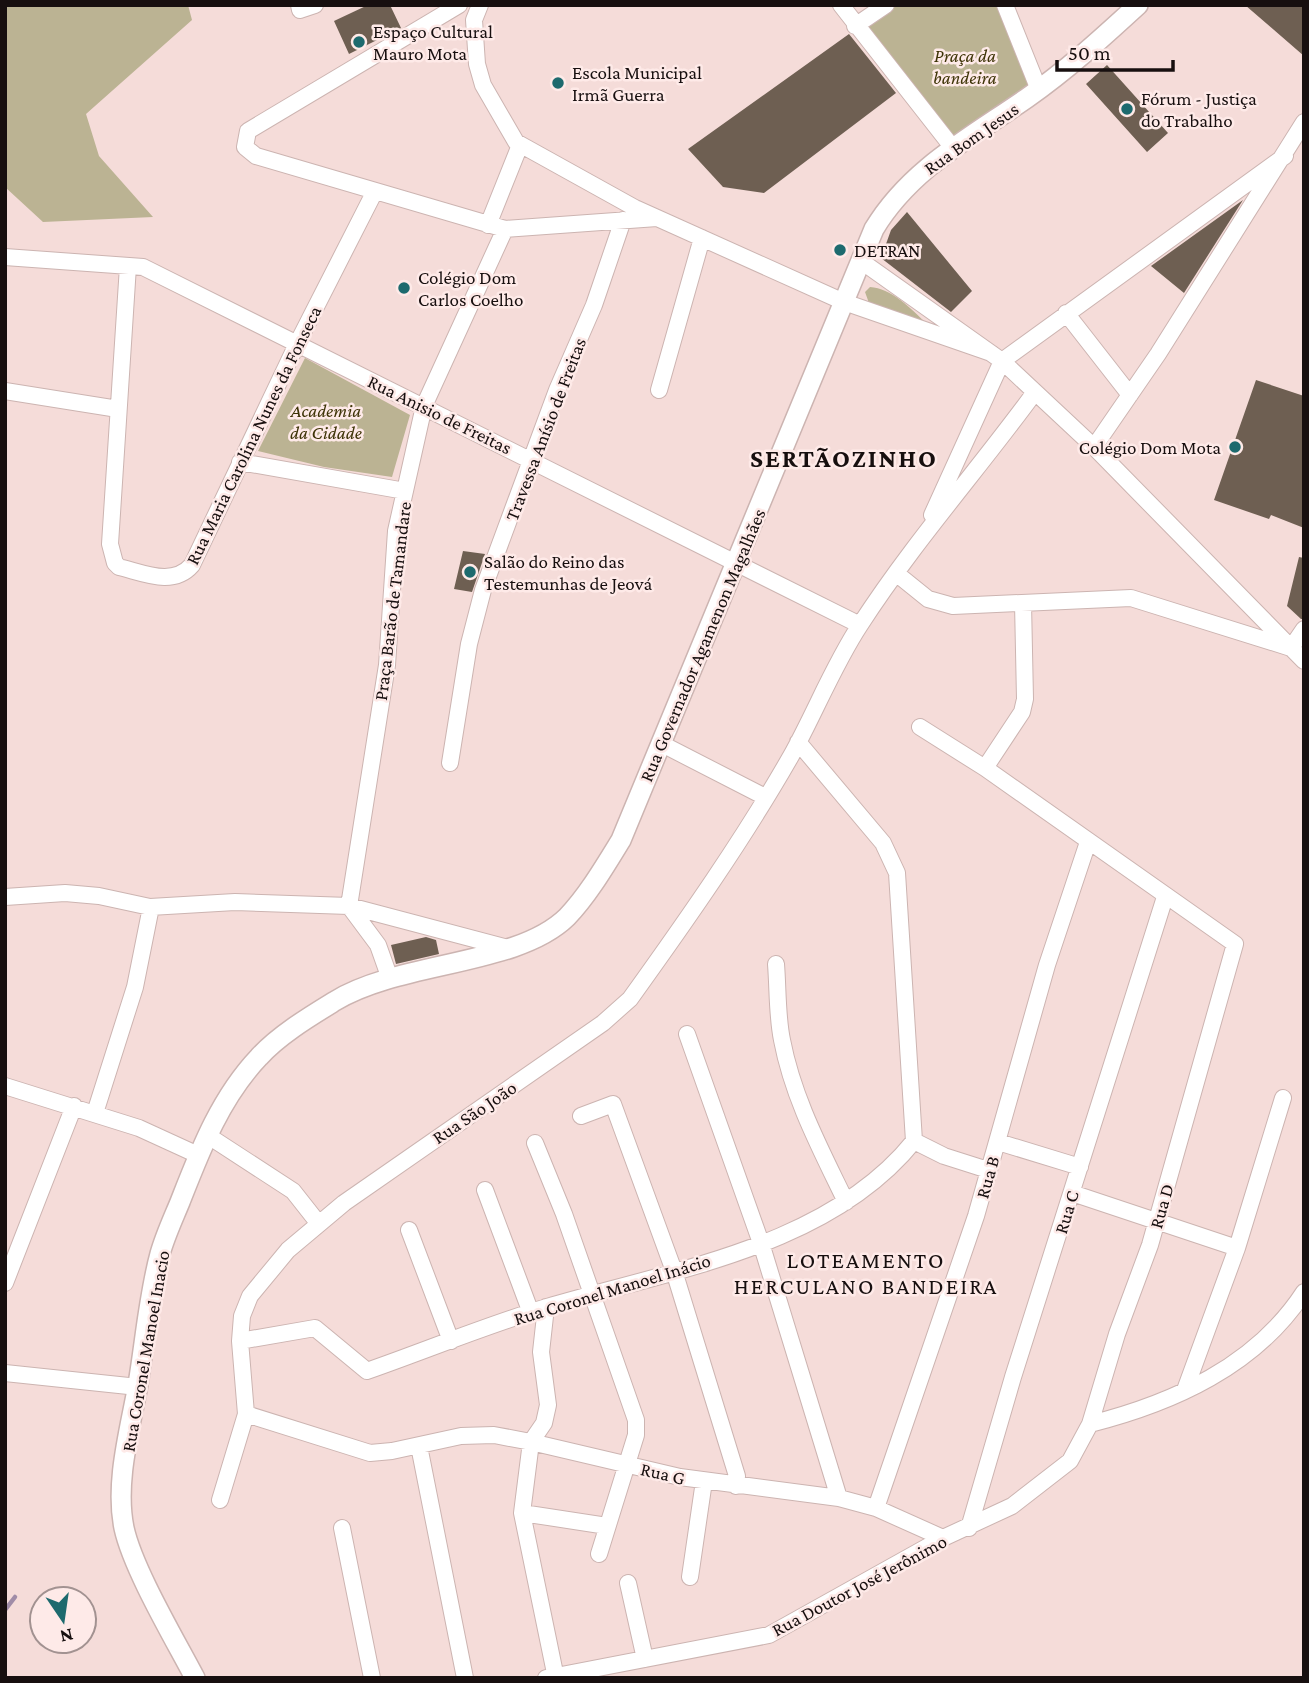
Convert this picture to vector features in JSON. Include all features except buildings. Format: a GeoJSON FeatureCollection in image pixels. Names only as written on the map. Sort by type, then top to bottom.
{"type":"FeatureCollection","features":[{"type":"Feature","properties":{"kind":"street"},"geometry":{"type":"LineString","coordinates":[[299,5],[300,9],[315,5]]}},
{"type":"Feature","properties":{"kind":"street"},"geometry":{"type":"LineString","coordinates":[[459,5],[248,131],[245,147],[256,156],[505,229],[657,218]]}},
{"type":"Feature","properties":{"kind":"street"},"geometry":{"type":"LineString","coordinates":[[480,5],[473,30],[483,86],[508,133],[520,145],[702,239],[844,302],[996,357]]}},
{"type":"Feature","properties":{"kind":"street"},"geometry":{"type":"LineString","coordinates":[[841,5],[953,148]]}},
{"type":"Feature","properties":{"kind":"street"},"geometry":{"type":"LineString","coordinates":[[855,26],[886,5]]}},
{"type":"Feature","properties":{"kind":"street"},"geometry":{"type":"LineString","coordinates":[[1005,5],[1039,89]]}},
{"type":"Feature","properties":{"kind":"street","name":"Rua Bom Jesus"},"geometry":{"type":"LineString","coordinates":[[844,302],[874,229],[889,203],[915,177],[953,148],[1083,56],[1135,6]]}},
{"type":"Feature","properties":{"kind":"street"},"geometry":{"type":"LineString","coordinates":[[1094,447],[1285,156],[1304,122]]}},
{"type":"Feature","properties":{"kind":"street"},"geometry":{"type":"LineString","coordinates":[[488,225],[520,145]]}},
{"type":"Feature","properties":{"kind":"street"},"geometry":{"type":"LineString","coordinates":[[926,530],[996,357],[1064,314],[1285,156]]}},
{"type":"Feature","properties":{"kind":"street","name":"Rua Maria Carolina Nunes da Fonseca"},"geometry":{"type":"LineString","coordinates":[[128,266],[110,544],[115,563],[119,567],[168,579],[185,573],[375,191]]}},
{"type":"Feature","properties":{"kind":"street","name":"Travessa Anísio de Freitas"},"geometry":{"type":"LineString","coordinates":[[450,764],[469,644],[480,601],[557,390],[594,304],[622,220]]}},
{"type":"Feature","properties":{"kind":"street","name":"Praça Barão de Tamandare"},"geometry":{"type":"LineString","coordinates":[[349,906],[387,665],[396,531],[424,406],[505,229]]}},
{"type":"Feature","properties":{"kind":"street"},"geometry":{"type":"LineString","coordinates":[[659,390],[702,239]]}},
{"type":"Feature","properties":{"kind":"street","name":"Rua Anisio de Freitas"},"geometry":{"type":"LineString","coordinates":[[5,257],[143,267],[533,459],[860,625]]}},
{"type":"Feature","properties":{"kind":"street"},"geometry":{"type":"LineString","coordinates":[[861,261],[996,357],[1035,392],[1094,447],[1304,661]]}},
{"type":"Feature","properties":{"kind":"street","name":"Rua Governador Agamenon Magalhães"},"geometry":{"type":"LineString","coordinates":[[508,948],[542,936],[567,917],[621,840],[844,302]]}},
{"type":"Feature","properties":{"kind":"street"},"geometry":{"type":"LineString","coordinates":[[1064,314],[1130,395]]}},
{"type":"Feature","properties":{"kind":"street"},"geometry":{"type":"LineString","coordinates":[[5,391],[118,409]]}},
{"type":"Feature","properties":{"kind":"street"},"geometry":{"type":"LineString","coordinates":[[926,530],[966,484],[1035,392]]}},
{"type":"Feature","properties":{"kind":"street"},"geometry":{"type":"LineString","coordinates":[[240,462],[405,491]]}},
{"type":"Feature","properties":{"kind":"street","name":"Rua São João"},"geometry":{"type":"LineString","coordinates":[[220,1500],[246,1414],[240,1341],[242,1316],[250,1296],[288,1250],[319,1224],[414,1154],[603,1023],[630,999],[765,797],[798,742],[860,625],[926,530]]}},
{"type":"Feature","properties":{"kind":"street"},"geometry":{"type":"LineString","coordinates":[[897,574],[937,604],[953,606],[1131,598],[1291,648]]}},
{"type":"Feature","properties":{"kind":"street"},"geometry":{"type":"LineString","coordinates":[[985,768],[1022,712],[1025,699],[1023,603]]}},
{"type":"Feature","properties":{"kind":"street"},"geometry":{"type":"LineString","coordinates":[[1291,648],[1304,629]]}},
{"type":"Feature","properties":{"kind":"street"},"geometry":{"type":"LineString","coordinates":[[920,727],[985,768],[1165,897]]}},
{"type":"Feature","properties":{"kind":"street"},"geometry":{"type":"LineString","coordinates":[[798,742],[883,843],[897,873],[914,1141],[944,1156],[988,1170]]}},
{"type":"Feature","properties":{"kind":"street"},"geometry":{"type":"LineString","coordinates":[[660,743],[765,797]]}},
{"type":"Feature","properties":{"kind":"street","name":"Rua B"},"geometry":{"type":"LineString","coordinates":[[876,1508],[954,1282],[998,1142],[1048,965],[1088,842]]}},
{"type":"Feature","properties":{"kind":"street"},"geometry":{"type":"LineString","coordinates":[[5,897],[65,893],[99,896],[152,907],[235,902],[349,906],[508,948]]}},
{"type":"Feature","properties":{"kind":"street","name":"Rua D"},"geometry":{"type":"LineString","coordinates":[[1070,1461],[1090,1424],[1117,1334],[1156,1224],[1236,944],[1165,897]]}},
{"type":"Feature","properties":{"kind":"street","name":"Rua C"},"geometry":{"type":"LineString","coordinates":[[969,1528],[1013,1377],[1165,897]]}},
{"type":"Feature","properties":{"kind":"street"},"geometry":{"type":"LineString","coordinates":[[349,906],[378,945],[389,976]]}},
{"type":"Feature","properties":{"kind":"street"},"geometry":{"type":"LineString","coordinates":[[95,1113],[135,987],[152,907]]}},
{"type":"Feature","properties":{"kind":"street","name":"Rua Coronel Manoel Inacio"},"geometry":{"type":"LineString","coordinates":[[195,1678],[128,1543],[123,1525],[124,1469],[160,1252],[198,1155],[227,1098],[259,1056],[335,1001],[389,976],[508,948]]}},
{"type":"Feature","properties":{"kind":"street"},"geometry":{"type":"LineString","coordinates":[[776,964],[781,1038],[788,1066],[808,1124],[846,1202]]}},
{"type":"Feature","properties":{"kind":"street"},"geometry":{"type":"LineString","coordinates":[[687,1034],[761,1242],[839,1498]]}},
{"type":"Feature","properties":{"kind":"street"},"geometry":{"type":"LineString","coordinates":[[5,1086],[95,1113],[198,1155]]}},
{"type":"Feature","properties":{"kind":"street"},"geometry":{"type":"LineString","coordinates":[[1185,1390],[1237,1248],[1283,1098]]}},
{"type":"Feature","properties":{"kind":"street"},"geometry":{"type":"LineString","coordinates":[[581,1116],[613,1104],[674,1271],[737,1476],[736,1486]]}},
{"type":"Feature","properties":{"kind":"street"},"geometry":{"type":"LineString","coordinates":[[5,1283],[74,1106]]}},
{"type":"Feature","properties":{"kind":"street"},"geometry":{"type":"LineString","coordinates":[[207,1135],[293,1191],[319,1224]]}},
{"type":"Feature","properties":{"kind":"street","name":"Rua Coronel Manoel Inácio"},"geometry":{"type":"LineString","coordinates":[[240,1341],[315,1328],[367,1371],[538,1310],[674,1271],[795,1231],[846,1202],[897,1163],[914,1141]]}},
{"type":"Feature","properties":{"kind":"street"},"geometry":{"type":"LineString","coordinates":[[998,1142],[1080,1167]]}},
{"type":"Feature","properties":{"kind":"street"},"geometry":{"type":"LineString","coordinates":[[535,1143],[636,1420],[636,1435],[599,1554]]}},
{"type":"Feature","properties":{"kind":"street"},"geometry":{"type":"LineString","coordinates":[[485,1191],[538,1310],[548,1405],[544,1423],[531,1442],[522,1513],[553,1677]]}},
{"type":"Feature","properties":{"kind":"street"},"geometry":{"type":"LineString","coordinates":[[1073,1193],[1156,1224],[1237,1248]]}},
{"type":"Feature","properties":{"kind":"street"},"geometry":{"type":"LineString","coordinates":[[409,1230],[451,1341]]}},
{"type":"Feature","properties":{"kind":"street"},"geometry":{"type":"LineString","coordinates":[[1090,1424],[1131,1414],[1185,1390],[1247,1355],[1271,1334],[1304,1292]]}},
{"type":"Feature","properties":{"kind":"street"},"geometry":{"type":"LineString","coordinates":[[5,1373],[138,1387]]}},
{"type":"Feature","properties":{"kind":"street","name":"Rua G"},"geometry":{"type":"LineString","coordinates":[[246,1414],[379,1453],[461,1436],[494,1435],[704,1481],[839,1498],[876,1508],[943,1538]]}},
{"type":"Feature","properties":{"kind":"street"},"geometry":{"type":"LineString","coordinates":[[419,1446],[466,1678]]}},
{"type":"Feature","properties":{"kind":"street","name":"Rua Doutor José Jerônimo"},"geometry":{"type":"LineString","coordinates":[[553,1677],[769,1635],[943,1538],[1012,1506],[1070,1461]]}},
{"type":"Feature","properties":{"kind":"street"},"geometry":{"type":"LineString","coordinates":[[691,1577],[704,1481]]}},
{"type":"Feature","properties":{"kind":"street"},"geometry":{"type":"LineString","coordinates":[[522,1513],[607,1526]]}},
{"type":"Feature","properties":{"kind":"street"},"geometry":{"type":"LineString","coordinates":[[342,1528],[372,1678]]}},
{"type":"Feature","properties":{"kind":"street"},"geometry":{"type":"LineString","coordinates":[[628,1583],[645,1659]]}},
{"type":"Feature","properties":{"kind":"green space"},"geometry":{"type":"Polygon","coordinates":[[[5,5],[188,5],[192,20],[86,114],[99,156],[153,217],[43,222],[5,187],[5,5]]]}},
{"type":"Feature","properties":{"kind":"green space","name":"Praça da bandeira"},"geometry":{"type":"Polygon","coordinates":[[[886,5],[1005,5],[1039,90],[953,148],[855,26],[886,5]]]}},
{"type":"Feature","properties":{"kind":"green space"},"geometry":{"type":"Polygon","coordinates":[[[870,287],[885,291],[900,300],[924,321],[922,325],[869,303],[865,292],[870,287]]]}},
{"type":"Feature","properties":{"kind":"green space","name":"Academia da Cidade"},"geometry":{"type":"Polygon","coordinates":[[[305,358],[410,415],[392,477],[324,467],[258,451],[305,358]]]}},
{"type":"Feature","properties":{"kind":"waterway"},"geometry":{"type":"LineString","coordinates":[[5,1610],[15,1597]]}},
{"type":"Feature","properties":{"kind":"place","name":"Espaço Cultural Mauro Mota"},"geometry":{"type":"Point","coordinates":[359,42]}},
{"type":"Feature","properties":{"kind":"place","name":"Escola Municipal Irmã Guerra"},"geometry":{"type":"Point","coordinates":[558,83]}},
{"type":"Feature","properties":{"kind":"place","name":"Fórum - Justiça do Trabalho"},"geometry":{"type":"Point","coordinates":[1127,109]}},
{"type":"Feature","properties":{"kind":"place","name":"DETRAN"},"geometry":{"type":"Point","coordinates":[840,250]}},
{"type":"Feature","properties":{"kind":"place","name":"Colégio Dom Carlos Coelho"},"geometry":{"type":"Point","coordinates":[404,288]}},
{"type":"Feature","properties":{"kind":"place","name":"Colégio Dom Mota"},"geometry":{"type":"Point","coordinates":[1235,447]}},
{"type":"Feature","properties":{"kind":"place","name":"Salão do Reino das Testemunhas de Jeová"},"geometry":{"type":"Point","coordinates":[470,572]}},
{"type":"Feature","properties":{"kind":"district","name":"SERTÃOZINHO"},"geometry":{"type":"Point","coordinates":[844,458]}},
{"type":"Feature","properties":{"kind":"district","name":"LOTEAMENTO HERCULANO BANDEIRA"},"geometry":{"type":"Point","coordinates":[866,1273]}}]}
